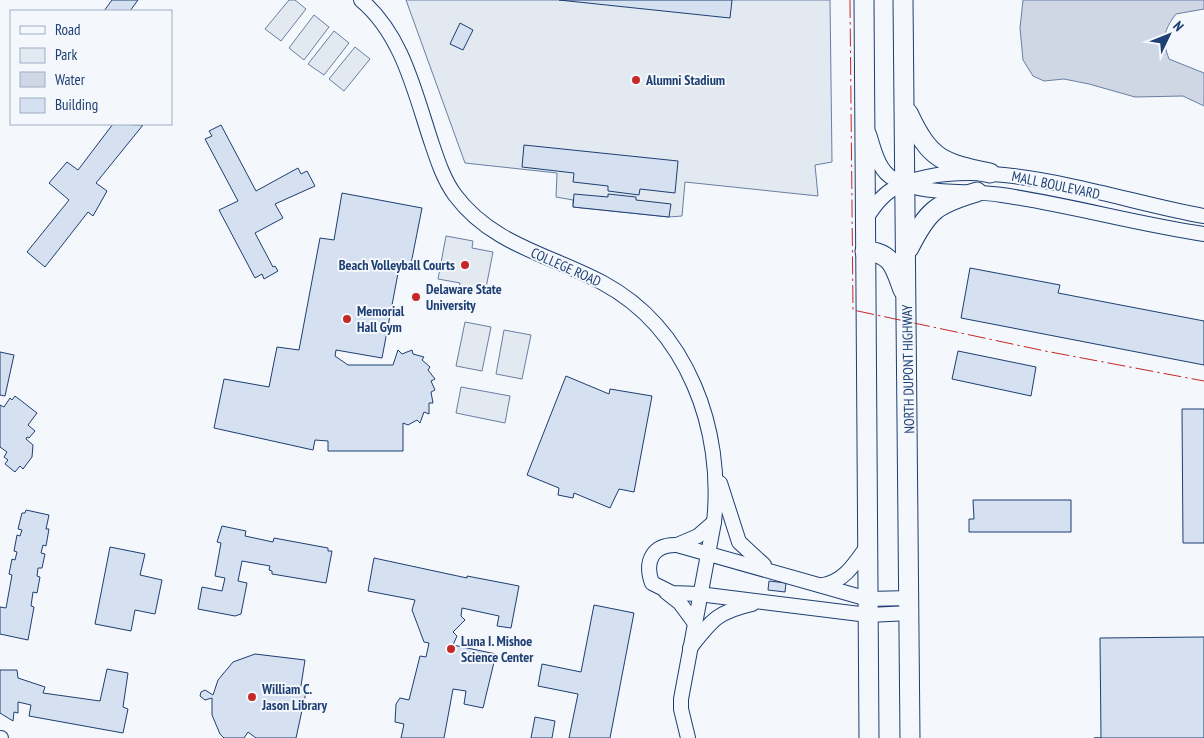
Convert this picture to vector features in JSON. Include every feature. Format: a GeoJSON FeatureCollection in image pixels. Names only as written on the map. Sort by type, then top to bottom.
{"type":"FeatureCollection","features":[{"type":"Feature","properties":{"kind":"highway"},"geometry":{"type":"LineString","coordinates":[[864,0],[869,738]]}},
{"type":"Feature","properties":{"kind":"highway","name":"NORTH DUPONT HIGHWAY"},"geometry":{"type":"LineString","coordinates":[[904,0],[908,300],[910,738]]}},
{"type":"Feature","properties":{"kind":"highway"},"geometry":{"type":"LineString","coordinates":[[906,109],[921,140],[930,151],[955,165],[990,174]]}},
{"type":"Feature","properties":{"kind":"highway"},"geometry":{"type":"LineString","coordinates":[[907,251],[922,222],[936,208],[954,199],[977,192]]}},
{"type":"Feature","properties":{"kind":"highway"},"geometry":{"type":"LineString","coordinates":[[865,251],[882,253],[889,259],[908,300]]}},
{"type":"Feature","properties":{"kind":"street","name":"COLLEGE ROAD"},"geometry":{"type":"LineString","coordinates":[[361,0],[380,16],[389,31],[401,56],[442,174],[454,194],[469,211],[492,231],[514,244],[602,282],[646,313],[671,343],[693,383],[709,429],[716,467],[714,522],[708,554]]}},
{"type":"Feature","properties":{"kind":"street","name":"MALL BOULEVARD"},"geometry":{"type":"LineString","coordinates":[[864,122],[884,171],[893,179],[906,184],[928,190],[977,192],[1008,196],[1204,234]]}},
{"type":"Feature","properties":{"kind":"street","name":"MALL BOULEVARD"},"geometry":{"type":"LineString","coordinates":[[865,220],[880,199],[893,189],[906,184],[935,175],[990,174],[1019,176],[1146,205],[1204,216]]}},
{"type":"Feature","properties":{"kind":"street"},"geometry":{"type":"LineString","coordinates":[[716,467],[736,538],[752,557],[771,570]]}},
{"type":"Feature","properties":{"kind":"street"},"geometry":{"type":"LineString","coordinates":[[678,545],[698,536],[714,522]]}},
{"type":"Feature","properties":{"kind":"street"},"geometry":{"type":"LineString","coordinates":[[694,622],[680,603],[652,583],[649,567],[651,559],[662,546],[678,545],[823,585],[868,607]]}},
{"type":"Feature","properties":{"kind":"street"},"geometry":{"type":"LineString","coordinates":[[823,585],[832,583],[844,576],[868,545]]}},
{"type":"Feature","properties":{"kind":"street"},"geometry":{"type":"LineString","coordinates":[[688,738],[681,706],[694,622],[708,554]]}},
{"type":"Feature","properties":{"kind":"street"},"geometry":{"type":"LineString","coordinates":[[665,591],[760,602],[868,607],[910,606]]}},
{"type":"Feature","properties":{"kind":"street"},"geometry":{"type":"LineString","coordinates":[[690,648],[719,614],[729,609],[760,602]]}},
{"type":"Feature","properties":{"kind":"green space"},"geometry":{"type":"Polygon","coordinates":[[[289,0],[295,0],[306,9],[281,41],[265,29],[289,0]]]}},
{"type":"Feature","properties":{"kind":"green space"},"geometry":{"type":"Polygon","coordinates":[[[406,0],[830,0],[832,162],[815,165],[818,196],[685,182],[682,216],[669,217],[573,207],[573,200],[556,197],[557,173],[465,163],[406,0]]]}},
{"type":"Feature","properties":{"kind":"green space"},"geometry":{"type":"Polygon","coordinates":[[[314,15],[329,27],[304,60],[289,48],[314,15]]]}},
{"type":"Feature","properties":{"kind":"green space"},"geometry":{"type":"Polygon","coordinates":[[[334,31],[349,43],[324,75],[308,64],[334,31]]]}},
{"type":"Feature","properties":{"kind":"green space"},"geometry":{"type":"Polygon","coordinates":[[[355,47],[370,59],[344,91],[329,79],[355,47]]]}},
{"type":"Feature","properties":{"kind":"green space","name":"Beach Volleyball Courts"},"geometry":{"type":"Polygon","coordinates":[[[446,236],[473,241],[472,248],[493,252],[485,293],[459,288],[460,283],[438,279],[446,236]]]}},
{"type":"Feature","properties":{"kind":"green space"},"geometry":{"type":"Polygon","coordinates":[[[465,322],[491,327],[482,371],[456,366],[465,322]]]}},
{"type":"Feature","properties":{"kind":"green space"},"geometry":{"type":"Polygon","coordinates":[[[504,330],[531,335],[522,379],[496,374],[504,330]]]}},
{"type":"Feature","properties":{"kind":"green space"},"geometry":{"type":"Polygon","coordinates":[[[461,387],[510,396],[505,423],[456,413],[461,387]]]}},
{"type":"Feature","properties":{"kind":"water"},"geometry":{"type":"Polygon","coordinates":[[[1023,0],[1204,0],[1204,9],[1176,14],[1166,31],[1165,46],[1169,59],[1204,73],[1204,106],[1183,96],[1135,97],[1089,84],[1064,79],[1044,81],[1033,76],[1023,60],[1020,28],[1023,0]]]}},
{"type":"Feature","properties":{"kind":"building"},"geometry":{"type":"Polygon","coordinates":[[[112,0],[138,0],[131,10],[105,10],[112,0]]]}},
{"type":"Feature","properties":{"kind":"building"},"geometry":{"type":"Polygon","coordinates":[[[559,0],[732,0],[730,18],[559,0]]]}},
{"type":"Feature","properties":{"kind":"building"},"geometry":{"type":"Polygon","coordinates":[[[460,23],[473,30],[463,50],[450,44],[460,23]]]}},
{"type":"Feature","properties":{"kind":"building"},"geometry":{"type":"Polygon","coordinates":[[[112,125],[143,125],[96,183],[107,191],[93,216],[88,212],[45,267],[27,252],[69,200],[49,183],[67,162],[78,170],[112,125]]]}},
{"type":"Feature","properties":{"kind":"building"},"geometry":{"type":"Polygon","coordinates":[[[221,125],[256,191],[298,168],[301,174],[307,171],[315,186],[275,204],[283,218],[255,233],[273,267],[275,266],[278,271],[264,279],[262,274],[255,278],[219,210],[238,201],[205,139],[212,136],[209,131],[221,125]]]}},
{"type":"Feature","properties":{"kind":"building"},"geometry":{"type":"Polygon","coordinates":[[[524,145],[678,161],[675,193],[640,189],[639,195],[608,191],[608,186],[573,182],[574,173],[522,167],[524,145]]]}},
{"type":"Feature","properties":{"kind":"building","name":"Memorial Hall Gym"},"geometry":{"type":"Polygon","coordinates":[[[342,193],[422,208],[410,269],[399,268],[382,358],[336,350],[335,356],[348,365],[393,365],[398,350],[402,354],[412,350],[413,354],[424,357],[422,360],[430,367],[428,370],[435,379],[431,381],[435,390],[431,392],[433,403],[429,403],[429,414],[424,412],[420,423],[417,420],[408,425],[403,423],[403,451],[328,451],[328,441],[315,440],[313,450],[214,428],[224,379],[269,387],[277,347],[299,350],[320,238],[334,240],[342,193]]]}},
{"type":"Feature","properties":{"kind":"building"},"geometry":{"type":"Polygon","coordinates":[[[574,194],[608,197],[608,194],[636,197],[636,200],[671,204],[669,217],[573,207],[574,194]]]}},
{"type":"Feature","properties":{"kind":"building"},"geometry":{"type":"Polygon","coordinates":[[[970,268],[1060,285],[1058,293],[1204,321],[1204,365],[961,318],[970,268]]]}},
{"type":"Feature","properties":{"kind":"building"},"geometry":{"type":"Polygon","coordinates":[[[958,351],[1036,367],[1031,396],[952,379],[958,351]]]}},
{"type":"Feature","properties":{"kind":"building"},"geometry":{"type":"Polygon","coordinates":[[[0,352],[14,355],[5,396],[0,395],[0,352]]]}},
{"type":"Feature","properties":{"kind":"building"},"geometry":{"type":"Polygon","coordinates":[[[566,376],[609,394],[610,389],[652,396],[634,492],[619,489],[610,508],[574,493],[573,498],[558,495],[559,488],[527,475],[566,376]]]}},
{"type":"Feature","properties":{"kind":"building"},"geometry":{"type":"Polygon","coordinates":[[[15,396],[37,413],[28,425],[35,431],[26,439],[33,445],[32,457],[23,469],[20,466],[15,472],[5,464],[8,460],[4,457],[7,452],[0,447],[0,405],[4,407],[10,398],[12,400],[15,396]]]}},
{"type":"Feature","properties":{"kind":"building"},"geometry":{"type":"Polygon","coordinates":[[[1182,409],[1204,409],[1204,543],[1183,543],[1182,409]]]}},
{"type":"Feature","properties":{"kind":"building"},"geometry":{"type":"Polygon","coordinates":[[[973,500],[1071,500],[1071,532],[969,532],[969,519],[974,519],[973,500]]]}},
{"type":"Feature","properties":{"kind":"building"},"geometry":{"type":"Polygon","coordinates":[[[26,510],[49,515],[46,529],[49,529],[46,546],[43,545],[41,553],[45,554],[42,568],[38,568],[37,576],[40,577],[37,593],[33,592],[31,606],[34,607],[28,640],[0,634],[0,607],[6,608],[12,575],[9,574],[12,559],[15,560],[17,552],[14,551],[17,535],[20,536],[22,530],[18,529],[22,513],[25,513],[26,510]]]}},
{"type":"Feature","properties":{"kind":"building"},"geometry":{"type":"Polygon","coordinates":[[[222,526],[246,531],[245,536],[273,542],[274,538],[328,548],[328,551],[332,551],[326,583],[272,574],[272,571],[269,570],[270,566],[242,561],[238,581],[247,583],[241,614],[235,616],[198,609],[202,587],[222,591],[225,578],[215,576],[221,543],[217,542],[222,526]]]}},
{"type":"Feature","properties":{"kind":"building"},"geometry":{"type":"Polygon","coordinates":[[[110,547],[145,554],[140,575],[162,580],[155,614],[135,610],[131,631],[95,624],[110,547]]]}},
{"type":"Feature","properties":{"kind":"building","name":"Luna I. Mishoe Science Center"},"geometry":{"type":"Polygon","coordinates":[[[374,558],[467,578],[467,576],[519,586],[511,628],[497,626],[499,616],[462,608],[461,616],[465,620],[453,632],[457,636],[453,645],[496,654],[483,708],[464,704],[466,691],[453,689],[444,738],[401,738],[404,724],[395,722],[396,704],[400,698],[409,700],[420,656],[426,657],[429,643],[424,642],[412,610],[415,600],[368,591],[374,558]]]}},
{"type":"Feature","properties":{"kind":"building"},"geometry":{"type":"Polygon","coordinates":[[[769,581],[786,583],[785,592],[768,590],[769,581]]]}},
{"type":"Feature","properties":{"kind":"building"},"geometry":{"type":"Polygon","coordinates":[[[594,605],[634,613],[610,738],[569,738],[578,694],[538,686],[542,664],[581,672],[594,605]]]}},
{"type":"Feature","properties":{"kind":"building"},"geometry":{"type":"Polygon","coordinates":[[[1204,637],[1204,738],[1101,738],[1100,638],[1204,637]]]}},
{"type":"Feature","properties":{"kind":"building","name":"William C. Jason Library"},"geometry":{"type":"Polygon","coordinates":[[[255,654],[305,660],[300,692],[306,692],[296,738],[256,738],[248,732],[244,738],[224,738],[220,734],[212,715],[212,698],[205,700],[200,696],[201,692],[205,690],[213,695],[218,680],[233,662],[255,654]]]}},
{"type":"Feature","properties":{"kind":"building"},"geometry":{"type":"Polygon","coordinates":[[[107,669],[128,673],[123,707],[128,709],[123,733],[29,716],[31,705],[18,702],[18,713],[14,712],[13,721],[0,713],[0,670],[17,670],[18,678],[45,687],[43,693],[100,701],[107,669]]]}},
{"type":"Feature","properties":{"kind":"building"},"geometry":{"type":"Polygon","coordinates":[[[535,717],[555,721],[552,738],[531,738],[535,717]]]}},
{"type":"Feature","properties":{"kind":"power"},"geometry":{"type":"LineString","coordinates":[[850,0],[853,310],[1045,351],[1204,381]]}},
{"type":"Feature","properties":{"kind":"place","name":"Alumni Stadium"},"geometry":{"type":"Point","coordinates":[636,80]}},
{"type":"Feature","properties":{"kind":"place","name":"Beach Volleyball Courts"},"geometry":{"type":"Point","coordinates":[465,265]}},
{"type":"Feature","properties":{"kind":"place","name":"Delaware State University"},"geometry":{"type":"Point","coordinates":[416,297]}},
{"type":"Feature","properties":{"kind":"place","name":"Memorial Hall Gym"},"geometry":{"type":"Point","coordinates":[347,319]}},
{"type":"Feature","properties":{"kind":"place","name":"Luna I. Mishoe Science Center"},"geometry":{"type":"Point","coordinates":[451,649]}},
{"type":"Feature","properties":{"kind":"place","name":"William C. Jason Library"},"geometry":{"type":"Point","coordinates":[252,697]}}]}
